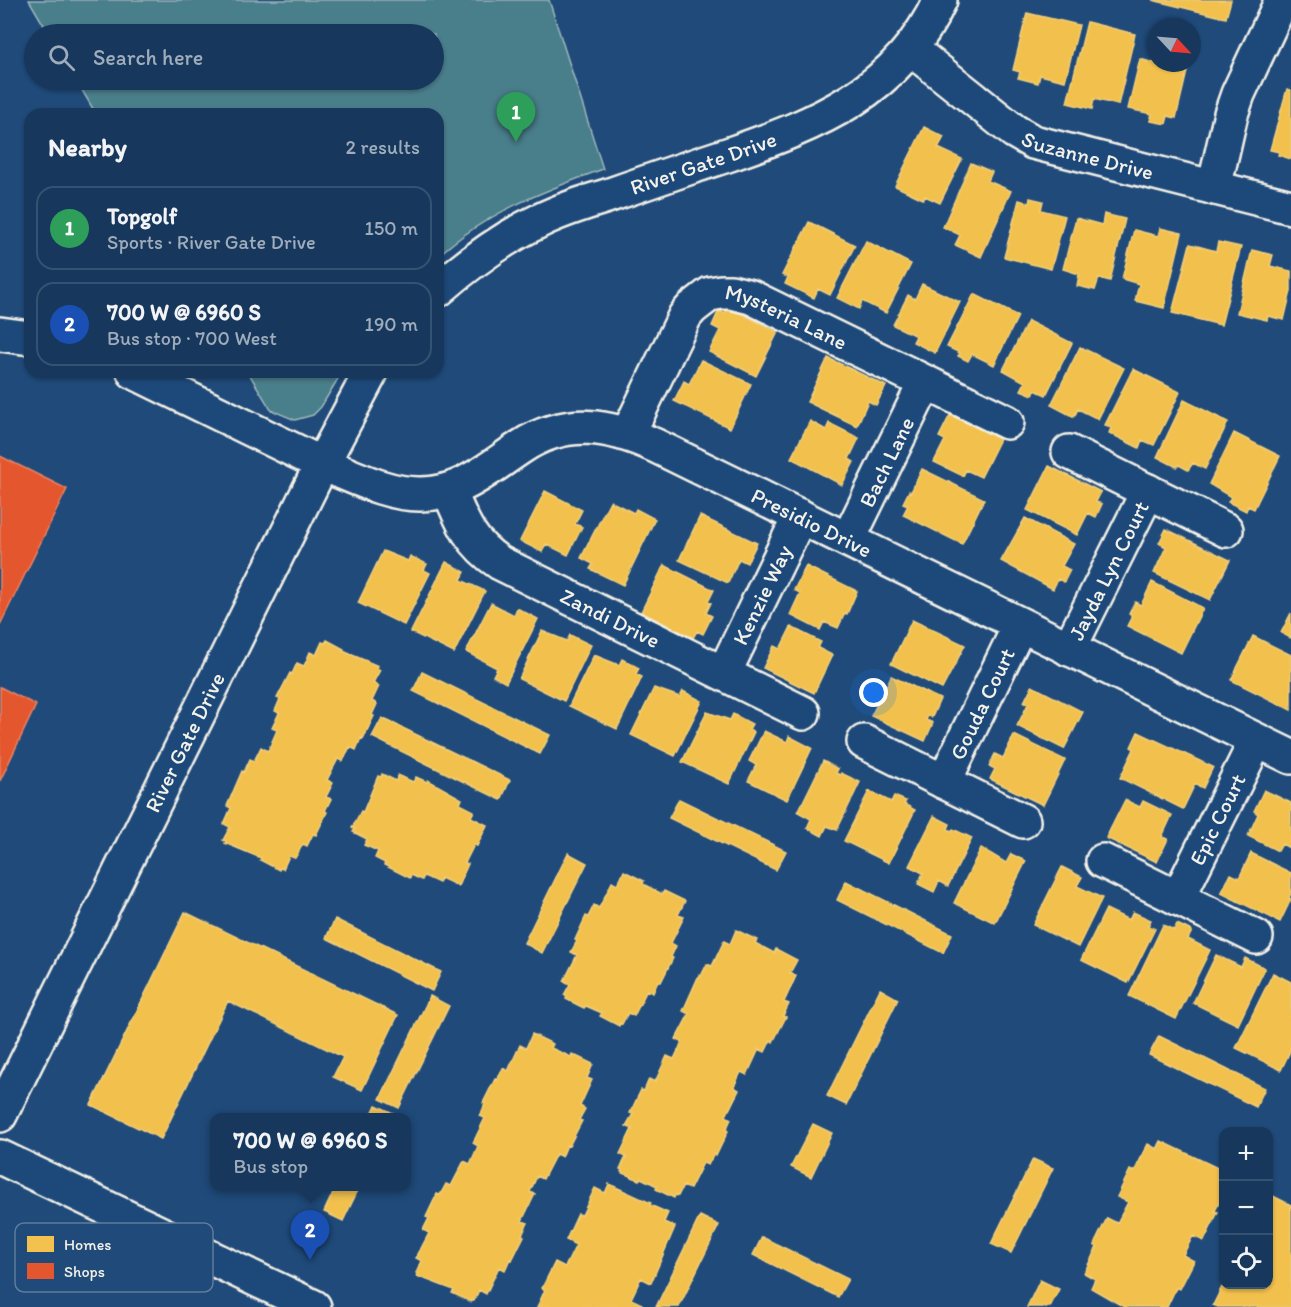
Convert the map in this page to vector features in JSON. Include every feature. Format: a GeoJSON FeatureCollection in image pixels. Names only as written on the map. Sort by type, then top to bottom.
{"type":"FeatureCollection","features":[{"type":"Feature","properties":{"kind":"street","name":"River Gate Drive"},"geometry":{"type":"LineString","coordinates":[[444,285],[487,250],[540,220],[777,138],[855,100],[887,75],[911,49],[940,0]]}},
{"type":"Feature","properties":{"kind":"street"},"geometry":{"type":"LineString","coordinates":[[1214,188],[1231,114],[1238,94],[1282,0]]}},
{"type":"Feature","properties":{"kind":"street","name":"Suzanne Drive"},"geometry":{"type":"LineString","coordinates":[[911,49],[1014,131],[1033,142],[1291,207]]}},
{"type":"Feature","properties":{"kind":"street","name":"Mysteria Lane"},"geometry":{"type":"LineString","coordinates":[[628,434],[685,316],[700,300],[710,294],[721,292],[752,297],[1007,422]]}},
{"type":"Feature","properties":{"kind":"street"},"geometry":{"type":"LineString","coordinates":[[0,334],[24,338]]}},
{"type":"Feature","properties":{"kind":"street","name":"Presidio Drive"},"geometry":{"type":"LineString","coordinates":[[146,378],[322,464],[388,489],[418,494],[449,490],[485,473],[522,446],[553,431],[568,428],[596,428],[628,434],[1291,757]]}},
{"type":"Feature","properties":{"kind":"street","name":"River Gate Drive"},"geometry":{"type":"LineString","coordinates":[[0,1115],[322,464],[369,378]]}},
{"type":"Feature","properties":{"kind":"street","name":"Bach Lane"},"geometry":{"type":"LineString","coordinates":[[848,540],[925,383]]}},
{"type":"Feature","properties":{"kind":"street","name":"Jayda Lyn Court"},"geometry":{"type":"LineString","coordinates":[[1069,452],[1226,530]]}},
{"type":"Feature","properties":{"kind":"street","name":"Zandi Drive"},"geometry":{"type":"LineString","coordinates":[[449,490],[465,528],[479,547],[500,563],[803,713]]}},
{"type":"Feature","properties":{"kind":"street","name":"Jayda Lyn Court"},"geometry":{"type":"LineString","coordinates":[[1069,649],[1148,491]]}},
{"type":"Feature","properties":{"kind":"street","name":"Kenzie Way"},"geometry":{"type":"LineString","coordinates":[[723,673],[800,516]]}},
{"type":"Feature","properties":{"kind":"street","name":"Gouda Court"},"geometry":{"type":"LineString","coordinates":[[944,782],[1020,625]]}},
{"type":"Feature","properties":{"kind":"street","name":"Epic Court"},"geometry":{"type":"LineString","coordinates":[[1178,898],[1256,741]]}},
{"type":"Feature","properties":{"kind":"street","name":"Gouda Court"},"geometry":{"type":"LineString","coordinates":[[864,742],[1023,821]]}},
{"type":"Feature","properties":{"kind":"street"},"geometry":{"type":"LineString","coordinates":[[1103,861],[1256,937]]}},
{"type":"Feature","properties":{"kind":"street"},"geometry":{"type":"LineString","coordinates":[[0,1157],[138,1223]]}},
{"type":"Feature","properties":{"kind":"street"},"geometry":{"type":"LineString","coordinates":[[213,1259],[314,1307]]}},
{"type":"Feature","properties":{"kind":"green space"},"geometry":{"type":"Polygon","coordinates":[[[29,0],[549,0],[603,169],[537,195],[495,215],[444,251],[444,108],[92,108],[82,90],[444,90],[444,24],[43,24],[29,0]]]}},
{"type":"Feature","properties":{"kind":"green space"},"geometry":{"type":"Polygon","coordinates":[[[252,378],[338,378],[321,407],[313,415],[295,420],[271,410],[252,378]]]}},
{"type":"Feature","properties":{"kind":"building: Homes"},"geometry":{"type":"Polygon","coordinates":[[[1152,0],[1231,0],[1226,18],[1152,0]]]}},
{"type":"Feature","properties":{"kind":"building: Homes"},"geometry":{"type":"Polygon","coordinates":[[[1027,13],[1079,25],[1065,81],[1040,75],[1038,83],[1018,78],[1020,72],[1013,70],[1027,13]]]}},
{"type":"Feature","properties":{"kind":"building: Homes"},"geometry":{"type":"Polygon","coordinates":[[[1087,22],[1135,34],[1118,105],[1094,99],[1092,109],[1067,103],[1087,22]]]}},
{"type":"Feature","properties":{"kind":"building: Homes"},"geometry":{"type":"Polygon","coordinates":[[[1140,59],[1147,61],[1147,72],[1187,72],[1176,118],[1168,116],[1166,124],[1150,121],[1152,114],[1128,109],[1140,59]]]}},
{"type":"Feature","properties":{"kind":"building: Homes"},"geometry":{"type":"Polygon","coordinates":[[[1287,89],[1291,90],[1291,159],[1270,150],[1287,89]]]}},
{"type":"Feature","properties":{"kind":"building: Homes"},"geometry":{"type":"Polygon","coordinates":[[[924,127],[944,137],[938,148],[962,159],[940,203],[925,196],[923,199],[895,186],[924,127]]]}},
{"type":"Feature","properties":{"kind":"building: Homes"},"geometry":{"type":"Polygon","coordinates":[[[971,163],[992,172],[988,181],[1011,191],[981,257],[955,245],[960,235],[943,227],[971,163]]]}},
{"type":"Feature","properties":{"kind":"building: Homes"},"geometry":{"type":"Polygon","coordinates":[[[1030,198],[1043,201],[1041,210],[1065,216],[1051,269],[1004,257],[1019,200],[1029,203],[1030,198]]]}},
{"type":"Feature","properties":{"kind":"building: Homes"},"geometry":{"type":"Polygon","coordinates":[[[1104,214],[1125,219],[1110,281],[1099,278],[1095,290],[1077,286],[1079,274],[1063,269],[1076,218],[1102,225],[1104,214]]]}},
{"type":"Feature","properties":{"kind":"building: Homes"},"geometry":{"type":"Polygon","coordinates":[[[809,222],[855,245],[830,295],[818,289],[814,298],[785,284],[788,277],[782,275],[809,222]]]}},
{"type":"Feature","properties":{"kind":"building: Homes"},"geometry":{"type":"Polygon","coordinates":[[[1160,228],[1182,233],[1164,308],[1135,301],[1139,284],[1122,279],[1134,230],[1158,236],[1160,228]]]}},
{"type":"Feature","properties":{"kind":"building: Homes"},"geometry":{"type":"Polygon","coordinates":[[[866,241],[911,264],[886,313],[862,301],[859,309],[837,298],[866,241]]]}},
{"type":"Feature","properties":{"kind":"building: Homes"},"geometry":{"type":"Polygon","coordinates":[[[1218,242],[1241,247],[1221,325],[1172,313],[1190,244],[1216,251],[1218,242]]]}},
{"type":"Feature","properties":{"kind":"building: Homes"},"geometry":{"type":"Polygon","coordinates":[[[1252,250],[1273,255],[1270,266],[1291,271],[1291,291],[1284,320],[1268,316],[1267,320],[1237,313],[1252,250]]]}},
{"type":"Feature","properties":{"kind":"building: Homes"},"geometry":{"type":"Polygon","coordinates":[[[922,284],[960,302],[935,353],[913,342],[916,336],[893,325],[908,295],[915,299],[922,284]]]}},
{"type":"Feature","properties":{"kind":"building: Homes"},"geometry":{"type":"Polygon","coordinates":[[[974,294],[1018,316],[994,365],[972,354],[968,361],[958,356],[960,353],[947,347],[974,294]]]}},
{"type":"Feature","properties":{"kind":"building: Homes"},"geometry":{"type":"Polygon","coordinates":[[[728,307],[778,332],[756,376],[709,352],[720,330],[712,326],[719,310],[725,313],[728,307]]]}},
{"type":"Feature","properties":{"kind":"building: Homes"},"geometry":{"type":"Polygon","coordinates":[[[1028,321],[1072,343],[1046,395],[1035,390],[1033,395],[1021,390],[1025,382],[1003,370],[1028,321]]]}},
{"type":"Feature","properties":{"kind":"building: Homes"},"geometry":{"type":"Polygon","coordinates":[[[1080,347],[1124,368],[1098,419],[1078,409],[1074,417],[1051,405],[1080,347]]]}},
{"type":"Feature","properties":{"kind":"building: Homes"},"geometry":{"type":"Polygon","coordinates":[[[828,358],[886,386],[876,405],[868,401],[857,426],[807,402],[828,358]]]}},
{"type":"Feature","properties":{"kind":"building: Homes"},"geometry":{"type":"Polygon","coordinates":[[[701,360],[751,384],[730,428],[674,401],[684,381],[689,384],[701,360]]]}},
{"type":"Feature","properties":{"kind":"building: Homes"},"geometry":{"type":"Polygon","coordinates":[[[1133,369],[1180,392],[1154,445],[1142,440],[1139,448],[1109,433],[1111,428],[1105,425],[1133,369]]]}},
{"type":"Feature","properties":{"kind":"building: Homes"},"geometry":{"type":"Polygon","coordinates":[[[1184,400],[1228,422],[1205,469],[1193,463],[1188,470],[1157,457],[1184,400]]]}},
{"type":"Feature","properties":{"kind":"building: Homes"},"geometry":{"type":"Polygon","coordinates":[[[950,415],[1000,439],[981,477],[966,470],[963,476],[934,462],[945,440],[939,437],[950,415]]]}},
{"type":"Feature","properties":{"kind":"building: Homes"},"geometry":{"type":"Polygon","coordinates":[[[810,421],[826,430],[829,423],[859,438],[849,459],[854,462],[842,485],[791,458],[810,421]]]}},
{"type":"Feature","properties":{"kind":"building: Homes"},"geometry":{"type":"Polygon","coordinates":[[[1234,433],[1280,456],[1254,509],[1248,506],[1246,511],[1228,502],[1231,497],[1209,484],[1234,433]]]}},
{"type":"Feature","properties":{"kind":"building: Homes"},"geometry":{"type":"Polygon","coordinates":[[[1049,466],[1101,492],[1096,502],[1102,504],[1096,517],[1088,513],[1077,535],[1027,510],[1049,466]]]}},
{"type":"Feature","properties":{"kind":"building: Homes"},"geometry":{"type":"Polygon","coordinates":[[[922,469],[984,499],[962,544],[903,515],[908,505],[903,503],[922,469]]]}},
{"type":"Feature","properties":{"kind":"building: Homes"},"geometry":{"type":"Polygon","coordinates":[[[545,491],[582,510],[575,524],[582,527],[568,555],[546,544],[542,552],[520,541],[545,491]]]}},
{"type":"Feature","properties":{"kind":"building: Homes"},"geometry":{"type":"Polygon","coordinates":[[[610,501],[634,513],[636,509],[655,519],[623,585],[590,569],[593,564],[581,558],[610,501]]]}},
{"type":"Feature","properties":{"kind":"building: Homes"},"geometry":{"type":"Polygon","coordinates":[[[700,516],[757,543],[747,563],[739,559],[728,583],[679,560],[700,516]]]}},
{"type":"Feature","properties":{"kind":"building: Homes"},"geometry":{"type":"Polygon","coordinates":[[[1025,518],[1074,544],[1062,566],[1070,570],[1064,582],[1058,579],[1053,589],[1001,561],[1025,518]]]}},
{"type":"Feature","properties":{"kind":"building: Homes"},"geometry":{"type":"Polygon","coordinates":[[[1166,529],[1230,560],[1210,600],[1154,573],[1166,547],[1159,543],[1166,529]]]}},
{"type":"Feature","properties":{"kind":"building: Homes"},"geometry":{"type":"Polygon","coordinates":[[[383,551],[408,561],[410,556],[427,564],[424,570],[430,573],[404,625],[358,603],[383,551]]]}},
{"type":"Feature","properties":{"kind":"building: Homes"},"geometry":{"type":"Polygon","coordinates":[[[446,562],[465,572],[461,580],[485,591],[454,653],[411,632],[446,562]]]}},
{"type":"Feature","properties":{"kind":"building: Homes"},"geometry":{"type":"Polygon","coordinates":[[[664,565],[714,590],[706,613],[712,616],[703,634],[697,631],[693,638],[641,612],[664,565]]]}},
{"type":"Feature","properties":{"kind":"building: Homes"},"geometry":{"type":"Polygon","coordinates":[[[806,566],[857,591],[838,628],[824,622],[820,630],[790,615],[800,593],[794,590],[806,566]]]}},
{"type":"Feature","properties":{"kind":"building: Homes"},"geometry":{"type":"Polygon","coordinates":[[[1152,582],[1203,608],[1181,653],[1127,626],[1132,616],[1129,614],[1135,602],[1141,605],[1152,582]]]}},
{"type":"Feature","properties":{"kind":"building: Homes"},"geometry":{"type":"Polygon","coordinates":[[[491,603],[514,615],[517,608],[538,619],[506,683],[493,676],[497,668],[466,652],[491,603]]]}},
{"type":"Feature","properties":{"kind":"building: Homes"},"geometry":{"type":"Polygon","coordinates":[[[1291,613],[1291,638],[1281,633],[1291,613]]]}},
{"type":"Feature","properties":{"kind":"building: Homes"},"geometry":{"type":"Polygon","coordinates":[[[912,620],[965,645],[942,689],[891,664],[912,620]]]}},
{"type":"Feature","properties":{"kind":"building: Homes"},"geometry":{"type":"Polygon","coordinates":[[[791,627],[821,642],[818,648],[832,655],[814,693],[763,668],[774,646],[780,649],[791,627]]]}},
{"type":"Feature","properties":{"kind":"building: Homes"},"geometry":{"type":"Polygon","coordinates":[[[542,631],[567,641],[570,635],[591,645],[564,701],[519,679],[542,631]]]}},
{"type":"Feature","properties":{"kind":"building: Homes"},"geometry":{"type":"Polygon","coordinates":[[[1253,636],[1291,655],[1291,710],[1231,680],[1253,636]]]}},
{"type":"Feature","properties":{"kind":"building: Homes"},"geometry":{"type":"Polygon","coordinates":[[[327,640],[344,649],[343,651],[378,666],[380,670],[373,683],[379,686],[372,701],[377,704],[372,715],[374,716],[356,750],[350,747],[343,761],[338,759],[327,780],[333,783],[326,797],[331,799],[316,835],[313,834],[307,846],[303,844],[295,858],[289,856],[283,869],[279,870],[260,860],[261,858],[225,843],[226,841],[223,840],[230,827],[224,824],[231,808],[227,806],[242,771],[244,772],[250,759],[254,761],[261,747],[268,751],[277,730],[272,728],[279,713],[275,711],[280,699],[277,698],[290,673],[292,674],[297,663],[304,666],[310,652],[316,655],[322,642],[325,643],[327,640]]]}},
{"type":"Feature","properties":{"kind":"building: Homes"},"geometry":{"type":"Polygon","coordinates":[[[594,655],[619,665],[622,659],[639,668],[636,674],[642,677],[617,729],[569,706],[594,655]]]}},
{"type":"Feature","properties":{"kind":"building: Homes"},"geometry":{"type":"Polygon","coordinates":[[[422,672],[550,735],[540,754],[413,691],[422,672]]]}},
{"type":"Feature","properties":{"kind":"building: Homes"},"geometry":{"type":"Polygon","coordinates":[[[891,676],[940,699],[932,717],[928,716],[926,720],[933,723],[925,741],[871,716],[878,702],[869,698],[878,681],[887,685],[891,676]]]}},
{"type":"Feature","properties":{"kind":"building: Homes"},"geometry":{"type":"Polygon","coordinates":[[[1032,686],[1083,712],[1064,749],[1017,726],[1028,704],[1024,702],[1032,686]]]}},
{"type":"Feature","properties":{"kind":"building: Homes"},"geometry":{"type":"Polygon","coordinates":[[[654,688],[680,697],[683,691],[702,701],[675,756],[631,735],[654,688]]]}},
{"type":"Feature","properties":{"kind":"building: Homes"},"geometry":{"type":"Polygon","coordinates":[[[707,712],[730,720],[733,714],[752,724],[749,729],[754,732],[729,784],[682,762],[707,712]]]}},
{"type":"Feature","properties":{"kind":"building: Homes"},"geometry":{"type":"Polygon","coordinates":[[[382,718],[510,780],[501,800],[372,737],[382,718]]]}},
{"type":"Feature","properties":{"kind":"building: Homes"},"geometry":{"type":"Polygon","coordinates":[[[764,731],[787,742],[789,736],[812,748],[787,800],[748,781],[756,765],[749,761],[764,731]]]}},
{"type":"Feature","properties":{"kind":"building: Homes"},"geometry":{"type":"Polygon","coordinates":[[[1138,732],[1213,767],[1203,788],[1195,784],[1183,809],[1120,778],[1134,749],[1131,747],[1138,732]]]}},
{"type":"Feature","properties":{"kind":"building: Homes"},"geometry":{"type":"Polygon","coordinates":[[[1014,735],[1065,760],[1043,805],[990,779],[995,769],[989,766],[995,754],[1003,758],[1014,735]]]}},
{"type":"Feature","properties":{"kind":"building: Homes"},"geometry":{"type":"Polygon","coordinates":[[[823,761],[838,769],[836,773],[860,782],[837,830],[827,826],[822,836],[807,828],[811,819],[798,812],[823,761]]]}},
{"type":"Feature","properties":{"kind":"building: Homes"},"geometry":{"type":"Polygon","coordinates":[[[382,774],[396,781],[398,775],[413,782],[416,777],[427,782],[428,780],[462,799],[460,804],[474,811],[471,817],[487,825],[477,846],[474,845],[465,863],[468,864],[458,886],[441,878],[439,883],[424,876],[422,880],[411,875],[410,878],[384,865],[385,863],[375,858],[378,851],[364,845],[367,839],[353,832],[355,829],[352,828],[361,811],[363,812],[378,776],[381,777],[382,774]]]}},
{"type":"Feature","properties":{"kind":"building: Homes"},"geometry":{"type":"Polygon","coordinates":[[[1264,790],[1291,803],[1291,849],[1282,844],[1278,851],[1248,836],[1258,814],[1254,811],[1264,790]]]}},
{"type":"Feature","properties":{"kind":"building: Homes"},"geometry":{"type":"Polygon","coordinates":[[[869,791],[891,802],[894,796],[906,801],[904,804],[915,810],[889,863],[844,841],[869,791]]]}},
{"type":"Feature","properties":{"kind":"building: Homes"},"geometry":{"type":"Polygon","coordinates":[[[679,799],[786,851],[776,870],[669,818],[679,799]]]}},
{"type":"Feature","properties":{"kind":"building: Homes"},"geometry":{"type":"Polygon","coordinates":[[[1125,800],[1140,807],[1143,801],[1172,815],[1162,837],[1168,839],[1157,862],[1106,838],[1125,800]]]}},
{"type":"Feature","properties":{"kind":"building: Homes"},"geometry":{"type":"Polygon","coordinates":[[[934,816],[950,824],[948,829],[972,838],[948,886],[939,881],[934,892],[918,884],[923,873],[909,866],[934,816]]]}},
{"type":"Feature","properties":{"kind":"building: Homes"},"geometry":{"type":"Polygon","coordinates":[[[981,848],[1006,863],[1011,854],[1026,861],[995,923],[954,903],[981,848]]]}},
{"type":"Feature","properties":{"kind":"building: Homes"},"geometry":{"type":"Polygon","coordinates":[[[568,853],[587,863],[542,953],[524,943],[568,853]]]}},
{"type":"Feature","properties":{"kind":"building: Homes"},"geometry":{"type":"Polygon","coordinates":[[[1251,853],[1291,873],[1289,898],[1291,899],[1280,922],[1221,893],[1231,874],[1239,878],[1251,853]]]}},
{"type":"Feature","properties":{"kind":"building: Homes"},"geometry":{"type":"Polygon","coordinates":[[[1062,867],[1082,877],[1077,886],[1102,898],[1078,947],[1033,925],[1062,867]]]}},
{"type":"Feature","properties":{"kind":"building: Homes"},"geometry":{"type":"Polygon","coordinates":[[[624,871],[644,881],[643,884],[662,894],[664,891],[685,901],[678,915],[684,917],[671,943],[676,946],[671,957],[673,958],[661,982],[658,981],[653,993],[647,990],[634,1016],[628,1013],[619,1026],[600,1016],[602,1013],[586,1006],[584,1008],[566,999],[567,996],[564,995],[570,984],[564,981],[577,955],[571,952],[586,916],[588,917],[594,905],[599,908],[612,882],[617,885],[624,871]]]}},
{"type":"Feature","properties":{"kind":"building: Homes"},"geometry":{"type":"Polygon","coordinates":[[[846,881],[952,934],[943,953],[837,900],[846,881]]]}},
{"type":"Feature","properties":{"kind":"building: Homes"},"geometry":{"type":"Polygon","coordinates":[[[1106,909],[1129,920],[1133,912],[1151,920],[1148,926],[1155,929],[1128,983],[1081,960],[1106,909]]]}},
{"type":"Feature","properties":{"kind":"building: Homes"},"geometry":{"type":"Polygon","coordinates":[[[185,912],[398,1015],[362,1090],[333,1077],[343,1057],[228,1001],[161,1139],[91,1105],[185,912]]]}},
{"type":"Feature","properties":{"kind":"building: Homes"},"geometry":{"type":"Polygon","coordinates":[[[335,919],[441,972],[432,991],[326,938],[335,919]]]}},
{"type":"Feature","properties":{"kind":"building: Homes"},"geometry":{"type":"Polygon","coordinates":[[[1177,924],[1192,931],[1188,939],[1210,950],[1176,1019],[1129,996],[1163,925],[1174,930],[1177,924]]]}},
{"type":"Feature","properties":{"kind":"building: Homes"},"geometry":{"type":"Polygon","coordinates":[[[736,930],[757,940],[755,943],[774,953],[776,949],[797,960],[790,973],[796,976],[784,1002],[789,1004],[783,1016],[786,1017],[773,1042],[771,1040],[765,1052],[759,1049],[747,1075],[741,1072],[734,1087],[739,1090],[726,1116],[731,1119],[726,1130],[728,1131],[716,1156],[714,1154],[708,1165],[703,1163],[690,1189],[683,1186],[678,1196],[675,1195],[674,1198],[641,1178],[639,1180],[621,1172],[620,1169],[626,1157],[620,1154],[632,1129],[626,1126],[633,1114],[630,1113],[641,1090],[644,1091],[649,1079],[655,1082],[667,1056],[674,1059],[682,1042],[676,1039],[689,1014],[683,1011],[699,975],[701,976],[707,964],[712,966],[724,941],[730,944],[736,930]]]}},
{"type":"Feature","properties":{"kind":"building: Homes"},"geometry":{"type":"Polygon","coordinates":[[[1216,955],[1241,967],[1245,958],[1265,968],[1238,1025],[1193,1003],[1216,955]]]}},
{"type":"Feature","properties":{"kind":"building: Homes"},"geometry":{"type":"Polygon","coordinates":[[[1273,973],[1291,982],[1291,1049],[1281,1070],[1236,1048],[1273,973]]]}},
{"type":"Feature","properties":{"kind":"building: Homes"},"geometry":{"type":"Polygon","coordinates":[[[880,989],[898,999],[846,1105],[827,1096],[880,989]]]}},
{"type":"Feature","properties":{"kind":"building: Homes"},"geometry":{"type":"Polygon","coordinates":[[[430,996],[449,1006],[399,1108],[380,1099],[430,996]]]}},
{"type":"Feature","properties":{"kind":"building: Homes"},"geometry":{"type":"Polygon","coordinates":[[[532,1034],[553,1044],[551,1048],[571,1057],[572,1054],[593,1064],[587,1078],[592,1080],[580,1106],[585,1109],[579,1120],[582,1121],[569,1146],[567,1145],[562,1157],[556,1154],[543,1179],[537,1176],[530,1192],[535,1194],[522,1221],[528,1223],[512,1260],[510,1259],[505,1270],[499,1267],[486,1294],[479,1290],[474,1301],[471,1302],[452,1293],[454,1290],[417,1276],[416,1273],[422,1261],[416,1258],[429,1233],[423,1230],[429,1218],[426,1217],[437,1194],[440,1195],[446,1184],[451,1186],[464,1161],[470,1164],[478,1146],[473,1143],[485,1118],[480,1116],[485,1104],[483,1103],[495,1079],[497,1080],[503,1068],[508,1071],[520,1045],[526,1048],[532,1034]]]}},
{"type":"Feature","properties":{"kind":"building: Homes"},"geometry":{"type":"Polygon","coordinates":[[[1159,1036],[1265,1088],[1256,1107],[1149,1055],[1159,1036]]]}},
{"type":"Feature","properties":{"kind":"building: Homes"},"geometry":{"type":"Polygon","coordinates":[[[376,1105],[393,1113],[372,1113],[376,1105]]]}},
{"type":"Feature","properties":{"kind":"building: Homes"},"geometry":{"type":"Polygon","coordinates":[[[813,1124],[832,1133],[811,1177],[791,1167],[813,1124]]]}},
{"type":"Feature","properties":{"kind":"building: Homes"},"geometry":{"type":"Polygon","coordinates":[[[1161,1141],[1219,1169],[1216,1178],[1219,1179],[1219,1203],[1215,1211],[1218,1212],[1204,1241],[1193,1236],[1183,1255],[1194,1261],[1180,1289],[1176,1288],[1167,1307],[1124,1307],[1091,1288],[1095,1279],[1084,1273],[1097,1247],[1094,1245],[1107,1218],[1117,1223],[1128,1202],[1117,1197],[1130,1170],[1134,1172],[1148,1144],[1157,1149],[1161,1141]]]}},
{"type":"Feature","properties":{"kind":"building: Homes"},"geometry":{"type":"Polygon","coordinates":[[[1033,1159],[1053,1168],[1011,1253],[991,1244],[1033,1159]]]}},
{"type":"Feature","properties":{"kind":"building: Homes"},"geometry":{"type":"Polygon","coordinates":[[[609,1184],[668,1213],[664,1222],[675,1227],[651,1283],[641,1278],[631,1299],[642,1304],[640,1307],[537,1307],[545,1290],[542,1288],[555,1262],[565,1267],[576,1245],[566,1240],[578,1214],[582,1215],[595,1188],[605,1193],[609,1184]]]}},
{"type":"Feature","properties":{"kind":"building: Homes"},"geometry":{"type":"Polygon","coordinates":[[[334,1191],[358,1191],[343,1221],[324,1212],[334,1191]]]}},
{"type":"Feature","properties":{"kind":"building: Homes"},"geometry":{"type":"Polygon","coordinates":[[[1273,1196],[1291,1205],[1291,1307],[1218,1307],[1213,1305],[1221,1289],[1273,1289],[1273,1196]]]}},
{"type":"Feature","properties":{"kind":"building: Homes"},"geometry":{"type":"Polygon","coordinates":[[[700,1216],[719,1225],[679,1307],[656,1307],[700,1216]]]}},
{"type":"Feature","properties":{"kind":"building: Homes"},"geometry":{"type":"Polygon","coordinates":[[[762,1237],[848,1279],[838,1297],[753,1255],[762,1237]]]}},
{"type":"Feature","properties":{"kind":"building: Homes"},"geometry":{"type":"Polygon","coordinates":[[[1040,1280],[1059,1289],[1050,1307],[1027,1307],[1040,1280]]]}},
{"type":"Feature","properties":{"kind":"building: Shops"},"geometry":{"type":"Polygon","coordinates":[[[0,456],[67,489],[0,625],[0,456]]]}},
{"type":"Feature","properties":{"kind":"building: Shops"},"geometry":{"type":"Polygon","coordinates":[[[0,687],[36,705],[0,781],[0,687]]]}},
{"type":"Feature","properties":{"kind":"place","name":"Topgolf"},"geometry":{"type":"Point","coordinates":[516,142]}},
{"type":"Feature","properties":{"kind":"place","name":"700 W @ 6960 S"},"geometry":{"type":"Point","coordinates":[310,1260]}}]}
